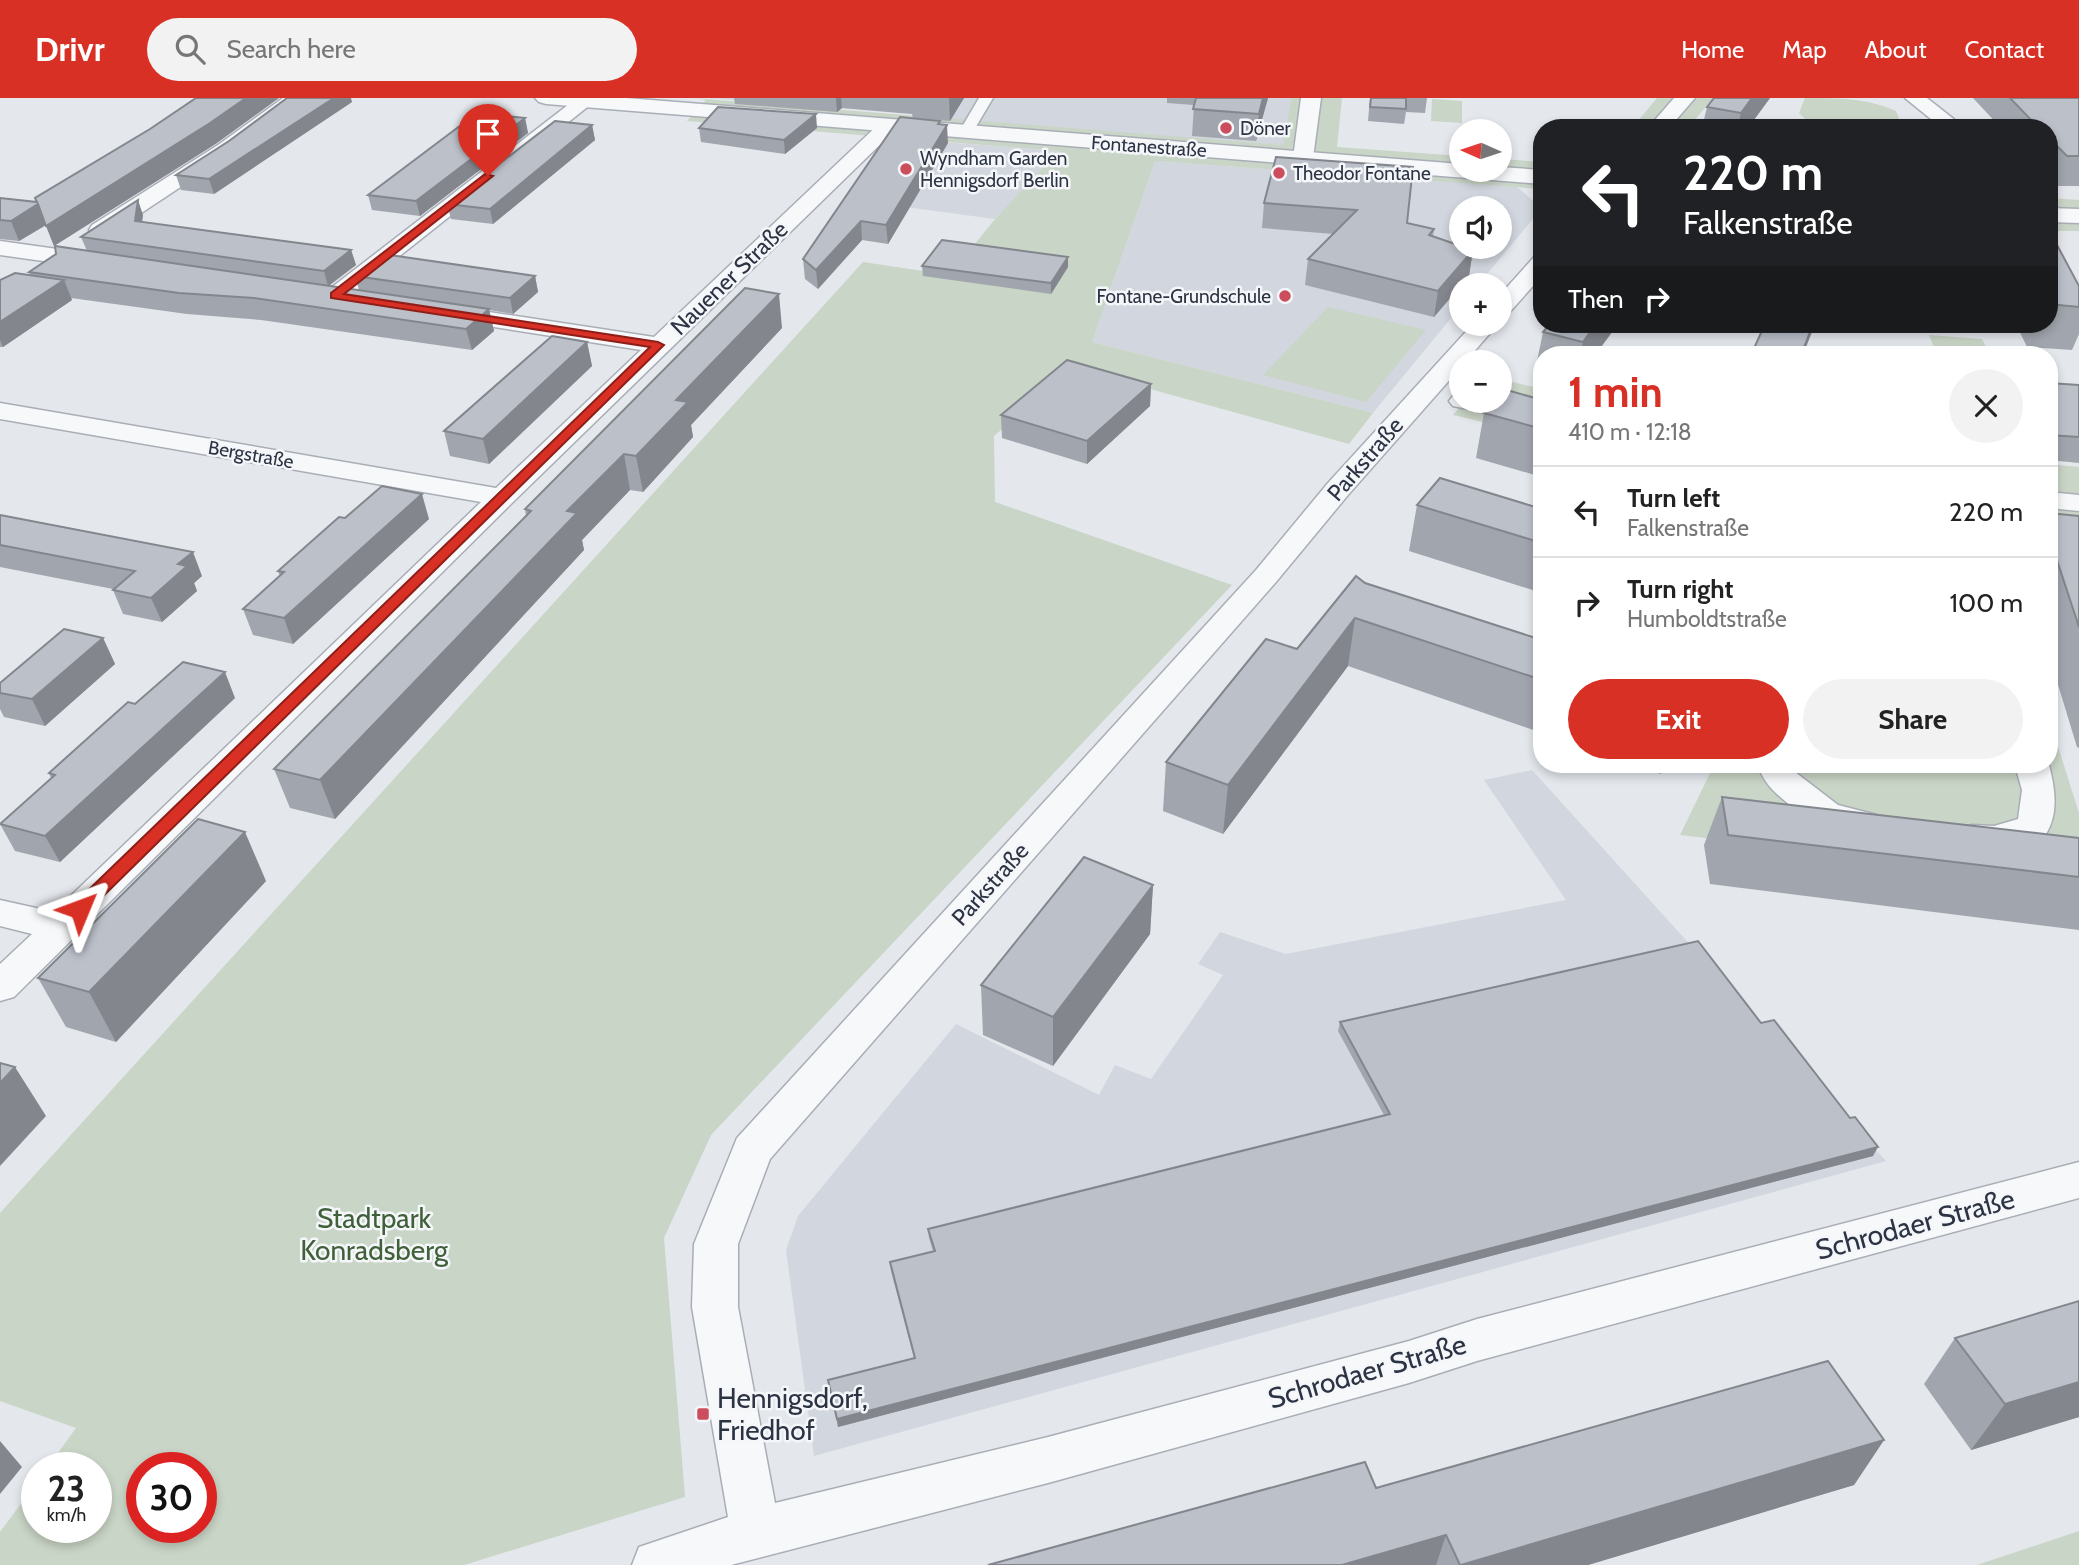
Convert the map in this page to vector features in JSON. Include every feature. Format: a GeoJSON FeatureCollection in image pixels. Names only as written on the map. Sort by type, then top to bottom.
{"type":"FeatureCollection","features":[{"type":"Feature","properties":{"kind":"street"},"geometry":{"type":"LineString","coordinates":[[30,276],[225,149],[296,98]]}},
{"type":"Feature","properties":{"kind":"street","name":"Fontanestraße"},"geometry":{"type":"LineString","coordinates":[[546,98],[1533,176]]}},
{"type":"Feature","properties":{"kind":"street"},"geometry":{"type":"LineString","coordinates":[[966,132],[986,98]]}},
{"type":"Feature","properties":{"kind":"street"},"geometry":{"type":"LineString","coordinates":[[1303,158],[1311,98]]}},
{"type":"Feature","properties":{"kind":"street"},"geometry":{"type":"LineString","coordinates":[[1666,119],[1685,98]]}},
{"type":"Feature","properties":{"kind":"street"},"geometry":{"type":"LineString","coordinates":[[1915,98],[1943,119]]}},
{"type":"Feature","properties":{"kind":"street"},"geometry":{"type":"LineString","coordinates":[[335,296],[585,101]]}},
{"type":"Feature","properties":{"kind":"street","name":"Nauener Straße"},"geometry":{"type":"LineString","coordinates":[[0,987],[658,345],[888,126]]}},
{"type":"Feature","properties":{"kind":"street"},"geometry":{"type":"LineString","coordinates":[[2058,215],[2079,216]]}},
{"type":"Feature","properties":{"kind":"street"},"geometry":{"type":"LineString","coordinates":[[0,248],[129,266]]}},
{"type":"Feature","properties":{"kind":"street"},"geometry":{"type":"LineString","coordinates":[[1512,296],[1533,272]]}},
{"type":"Feature","properties":{"kind":"street"},"geometry":{"type":"LineString","coordinates":[[307,292],[362,300]]}},
{"type":"Feature","properties":{"kind":"street"},"geometry":{"type":"LineString","coordinates":[[417,308],[658,345]]}},
{"type":"Feature","properties":{"kind":"street","name":"Parkstraße"},"geometry":{"type":"LineString","coordinates":[[755,1532],[715,1307],[716,1244],[752,1150],[1266,576],[1475,336]]}},
{"type":"Feature","properties":{"kind":"street"},"geometry":{"type":"LineString","coordinates":[[1423,393],[1449,398]]}},
{"type":"Feature","properties":{"kind":"street"},"geometry":{"type":"LineString","coordinates":[[1512,410],[1533,414]]}},
{"type":"Feature","properties":{"kind":"street","name":"Bergstraße"},"geometry":{"type":"LineString","coordinates":[[0,411],[502,497]]}},
{"type":"Feature","properties":{"kind":"street"},"geometry":{"type":"LineString","coordinates":[[2058,501],[2079,503]]}},
{"type":"Feature","properties":{"kind":"street"},"geometry":{"type":"LineString","coordinates":[[1778,773],[1783,780],[1827,814],[1898,831]]}},
{"type":"Feature","properties":{"kind":"street"},"geometry":{"type":"LineString","coordinates":[[1946,835],[1994,838],[2034,826],[2039,790],[2034,773]]}},
{"type":"Feature","properties":{"kind":"street"},"geometry":{"type":"LineString","coordinates":[[0,913],[61,927]]}},
{"type":"Feature","properties":{"kind":"street","name":"Schrodaer Straße"},"geometry":{"type":"LineString","coordinates":[[657,1565],[755,1532],[1048,1460],[1409,1362],[1477,1340],[2079,1180]]}},
{"type":"Feature","properties":{"kind":"shaded area"},"geometry":{"type":"Polygon","coordinates":[[[708,98],[1291,98],[1283,145],[950,120],[952,117],[708,98]]]}},
{"type":"Feature","properties":{"kind":"shaded area"},"geometry":{"type":"Polygon","coordinates":[[[900,139],[1060,151],[995,219],[846,199],[900,139]]]}},
{"type":"Feature","properties":{"kind":"shaded area","name":"Fontane-Grundschule"},"geometry":{"type":"Polygon","coordinates":[[[1155,161],[1517,187],[1533,200],[1533,219],[1512,244],[1512,196],[1449,196],[1449,259],[1500,259],[1488,273],[1449,273],[1449,321],[1373,413],[1092,342],[1155,161]]]}},
{"type":"Feature","properties":{"kind":"shaded area"},"geometry":{"type":"Polygon","coordinates":[[[1532,770],[1886,1161],[814,1456],[786,1250],[798,1216],[956,1024],[1099,1095],[1115,1065],[1151,1079],[1223,975],[1198,964],[1220,932],[1286,954],[1566,900],[1484,780],[1532,770]]]}},
{"type":"Feature","properties":{"kind":"green space","name":"Stadtpark Konradsberg"},"geometry":{"type":"Polygon","coordinates":[[[693,98],[1283,145],[1291,98],[1342,98],[1337,147],[1449,155],[1449,182],[1512,182],[1512,160],[1533,161],[1533,188],[1155,161],[1092,342],[1373,413],[1349,444],[1074,368],[994,436],[995,502],[1232,585],[711,1135],[664,1238],[685,1497],[464,1565],[0,1565],[0,1532],[21,1504],[21,1543],[112,1543],[112,1452],[59,1452],[76,1428],[0,1401],[0,1213],[863,262],[950,275],[995,219],[1059,151],[687,121],[706,100],[693,98]]]}},
{"type":"Feature","properties":{"kind":"green space"},"geometry":{"type":"Polygon","coordinates":[[[1657,98],[1713,98],[1696,119],[1640,119],[1657,98]]]}},
{"type":"Feature","properties":{"kind":"green space"},"geometry":{"type":"Polygon","coordinates":[[[1805,98],[1840,99],[1874,103],[1896,111],[1899,119],[1806,119],[1799,113],[1805,98]]]}},
{"type":"Feature","properties":{"kind":"green space"},"geometry":{"type":"Polygon","coordinates":[[[1432,99],[1462,101],[1462,119],[1449,119],[1449,122],[1431,121],[1432,99]]]}},
{"type":"Feature","properties":{"kind":"green space"},"geometry":{"type":"Polygon","coordinates":[[[2058,199],[2079,200],[2079,231],[2058,231],[2058,199]]]}},
{"type":"Feature","properties":{"kind":"green space"},"geometry":{"type":"Polygon","coordinates":[[[1328,307],[1426,330],[1366,402],[1263,375],[1328,307]]]}},
{"type":"Feature","properties":{"kind":"green space"},"geometry":{"type":"Polygon","coordinates":[[[1929,335],[1982,339],[1986,346],[1933,346],[1929,335]]]}},
{"type":"Feature","properties":{"kind":"green space"},"geometry":{"type":"Polygon","coordinates":[[[1512,382],[1533,387],[1533,434],[1453,415],[1512,413],[1512,382]]]}},
{"type":"Feature","properties":{"kind":"green space"},"geometry":{"type":"Polygon","coordinates":[[[2058,465],[2079,467],[2079,524],[2058,521],[2058,465]]]}},
{"type":"Feature","properties":{"kind":"green space"},"geometry":{"type":"Polygon","coordinates":[[[2058,746],[2079,813],[2079,881],[1680,835],[1710,773],[2058,773],[2058,746]]]}},
{"type":"Feature","properties":{"kind":"green space"},"geometry":{"type":"Polygon","coordinates":[[[2079,1531],[2079,1565],[1977,1565],[2079,1531]]]}},
{"type":"Feature","properties":{"kind":"building"},"geometry":{"type":"Polygon","coordinates":[[[196,98],[246,98],[46,226],[38,204],[11,221],[0,220],[0,198],[37,202],[35,198],[196,98]]]}},
{"type":"Feature","properties":{"kind":"building"},"geometry":{"type":"Polygon","coordinates":[[[287,98],[334,98],[209,179],[176,175],[229,141],[287,98]]]}},
{"type":"Feature","properties":{"kind":"building"},"geometry":{"type":"Polygon","coordinates":[[[1196,98],[1263,98],[1259,114],[1193,109],[1196,98]]]}},
{"type":"Feature","properties":{"kind":"building"},"geometry":{"type":"Polygon","coordinates":[[[1371,98],[1406,98],[1406,109],[1370,107],[1371,98]]]}},
{"type":"Feature","properties":{"kind":"building"},"geometry":{"type":"Polygon","coordinates":[[[1714,98],[1752,98],[1741,113],[1707,107],[1714,98]]]}},
{"type":"Feature","properties":{"kind":"building"},"geometry":{"type":"Polygon","coordinates":[[[2010,98],[2079,98],[2079,156],[2067,156],[2058,147],[2058,119],[2030,119],[2010,98]]]}},
{"type":"Feature","properties":{"kind":"building"},"geometry":{"type":"Polygon","coordinates":[[[718,107],[816,114],[784,140],[699,128],[718,107]]]}},
{"type":"Feature","properties":{"kind":"building"},"geometry":{"type":"Polygon","coordinates":[[[477,113],[525,118],[416,201],[368,195],[477,113]]]}},
{"type":"Feature","properties":{"kind":"building"},"geometry":{"type":"Polygon","coordinates":[[[900,117],[940,121],[938,124],[947,125],[886,225],[861,221],[816,270],[803,259],[900,117]]]}},
{"type":"Feature","properties":{"kind":"building"},"geometry":{"type":"Polygon","coordinates":[[[555,121],[592,125],[490,209],[447,204],[555,121]]]}},
{"type":"Feature","properties":{"kind":"building"},"geometry":{"type":"Polygon","coordinates":[[[1276,157],[1413,167],[1407,223],[1434,229],[1429,235],[1449,242],[1449,259],[1465,259],[1453,273],[1449,273],[1449,278],[1438,291],[1308,259],[1357,210],[1264,203],[1276,157]]]}},
{"type":"Feature","properties":{"kind":"building"},"geometry":{"type":"Polygon","coordinates":[[[138,200],[135,221],[351,250],[324,271],[81,237],[138,200]]]}},
{"type":"Feature","properties":{"kind":"building"},"geometry":{"type":"Polygon","coordinates":[[[942,240],[1068,257],[1051,283],[922,266],[942,240]]]}},
{"type":"Feature","properties":{"kind":"building"},"geometry":{"type":"Polygon","coordinates":[[[55,246],[489,309],[466,329],[254,298],[179,293],[29,272],[56,254],[55,246]]]}},
{"type":"Feature","properties":{"kind":"building"},"geometry":{"type":"Polygon","coordinates":[[[2058,247],[2079,286],[2079,307],[2058,305],[2058,247]]]}},
{"type":"Feature","properties":{"kind":"building"},"geometry":{"type":"Polygon","coordinates":[[[383,254],[535,276],[510,298],[355,276],[383,254]]]}},
{"type":"Feature","properties":{"kind":"building"},"geometry":{"type":"Polygon","coordinates":[[[15,273],[64,280],[0,322],[0,280],[15,273]]]}},
{"type":"Feature","properties":{"kind":"building"},"geometry":{"type":"Polygon","coordinates":[[[745,288],[779,294],[676,400],[688,402],[636,456],[624,454],[567,511],[577,513],[320,780],[274,769],[531,511],[525,509],[745,288]]]}},
{"type":"Feature","properties":{"kind":"building"},"geometry":{"type":"Polygon","coordinates":[[[1547,333],[1590,333],[1583,342],[1547,333]]]}},
{"type":"Feature","properties":{"kind":"building"},"geometry":{"type":"Polygon","coordinates":[[[1761,333],[1810,333],[1804,346],[1755,346],[1761,333]]]}},
{"type":"Feature","properties":{"kind":"building"},"geometry":{"type":"Polygon","coordinates":[[[552,336],[587,342],[483,439],[444,431],[552,336]]]}},
{"type":"Feature","properties":{"kind":"building"},"geometry":{"type":"Polygon","coordinates":[[[1067,360],[1151,384],[1087,441],[1001,415],[1067,360]]]}},
{"type":"Feature","properties":{"kind":"building"},"geometry":{"type":"Polygon","coordinates":[[[2058,384],[2079,385],[2079,437],[2058,436],[2058,384]]]}},
{"type":"Feature","properties":{"kind":"building"},"geometry":{"type":"Polygon","coordinates":[[[1512,391],[1533,397],[1533,427],[1484,413],[1512,413],[1512,391]]]}},
{"type":"Feature","properties":{"kind":"building"},"geometry":{"type":"Polygon","coordinates":[[[1440,478],[1533,506],[1533,540],[1417,505],[1440,478]]]}},
{"type":"Feature","properties":{"kind":"building"},"geometry":{"type":"Polygon","coordinates":[[[382,486],[422,494],[284,618],[243,609],[284,572],[278,571],[339,517],[345,518],[382,486]]]}},
{"type":"Feature","properties":{"kind":"building"},"geometry":{"type":"Polygon","coordinates":[[[2058,514],[2079,516],[2079,627],[2058,563],[2058,514]]]}},
{"type":"Feature","properties":{"kind":"building"},"geometry":{"type":"Polygon","coordinates":[[[0,515],[193,552],[178,564],[187,566],[151,598],[113,590],[135,571],[0,545],[0,515]]]}},
{"type":"Feature","properties":{"kind":"building"},"geometry":{"type":"Polygon","coordinates":[[[1356,576],[1365,583],[1533,637],[1533,677],[1355,618],[1228,785],[1166,762],[1266,639],[1297,649],[1356,576]]]}},
{"type":"Feature","properties":{"kind":"building"},"geometry":{"type":"Polygon","coordinates":[[[64,629],[103,638],[32,699],[0,693],[0,683],[64,629]]]}},
{"type":"Feature","properties":{"kind":"building"},"geometry":{"type":"Polygon","coordinates":[[[183,662],[225,672],[45,836],[0,824],[55,775],[49,773],[128,702],[135,704],[183,662]]]}},
{"type":"Feature","properties":{"kind":"building"},"geometry":{"type":"Polygon","coordinates":[[[1722,797],[2079,838],[2079,877],[1728,835],[1722,797]]]}},
{"type":"Feature","properties":{"kind":"building"},"geometry":{"type":"Polygon","coordinates":[[[198,819],[245,832],[89,992],[38,978],[198,819]]]}},
{"type":"Feature","properties":{"kind":"building"},"geometry":{"type":"Polygon","coordinates":[[[1084,857],[1153,885],[1053,1017],[981,985],[1084,857]]]}},
{"type":"Feature","properties":{"kind":"building"},"geometry":{"type":"Polygon","coordinates":[[[1698,941],[1761,1023],[1774,1020],[1850,1118],[1855,1117],[1878,1147],[837,1419],[828,1380],[915,1358],[890,1262],[935,1251],[928,1229],[1390,1114],[1340,1022],[1698,941]]]}},
{"type":"Feature","properties":{"kind":"building"},"geometry":{"type":"Polygon","coordinates":[[[0,1063],[15,1067],[0,1083],[0,1063]]]}},
{"type":"Feature","properties":{"kind":"building"},"geometry":{"type":"Polygon","coordinates":[[[2079,1301],[2079,1382],[2005,1404],[1955,1338],[2079,1301]]]}},
{"type":"Feature","properties":{"kind":"building"},"geometry":{"type":"Polygon","coordinates":[[[1828,1361],[1884,1440],[1461,1565],[1446,1535],[1342,1565],[988,1565],[1365,1462],[1376,1488],[1828,1361]]]}},
{"type":"Feature","properties":{"kind":"place","name":"Döner"},"geometry":{"type":"Point","coordinates":[1226,128]}},
{"type":"Feature","properties":{"kind":"place","name":"Wyndham Garden Hennigsdorf Berlin"},"geometry":{"type":"Point","coordinates":[906,169]}},
{"type":"Feature","properties":{"kind":"place","name":"Theodor Fontane"},"geometry":{"type":"Point","coordinates":[1279,173]}},
{"type":"Feature","properties":{"kind":"place","name":"Fontane-Grundschule"},"geometry":{"type":"Point","coordinates":[1285,296]}},
{"type":"Feature","properties":{"kind":"place","name":"Hennigsdorf, Friedhof"},"geometry":{"type":"Point","coordinates":[703,1414]}},
{"type":"Feature","properties":{"kind":"route"},"geometry":{"type":"LineString","coordinates":[[80,909],[658,345],[335,296],[488,176]]}}]}
